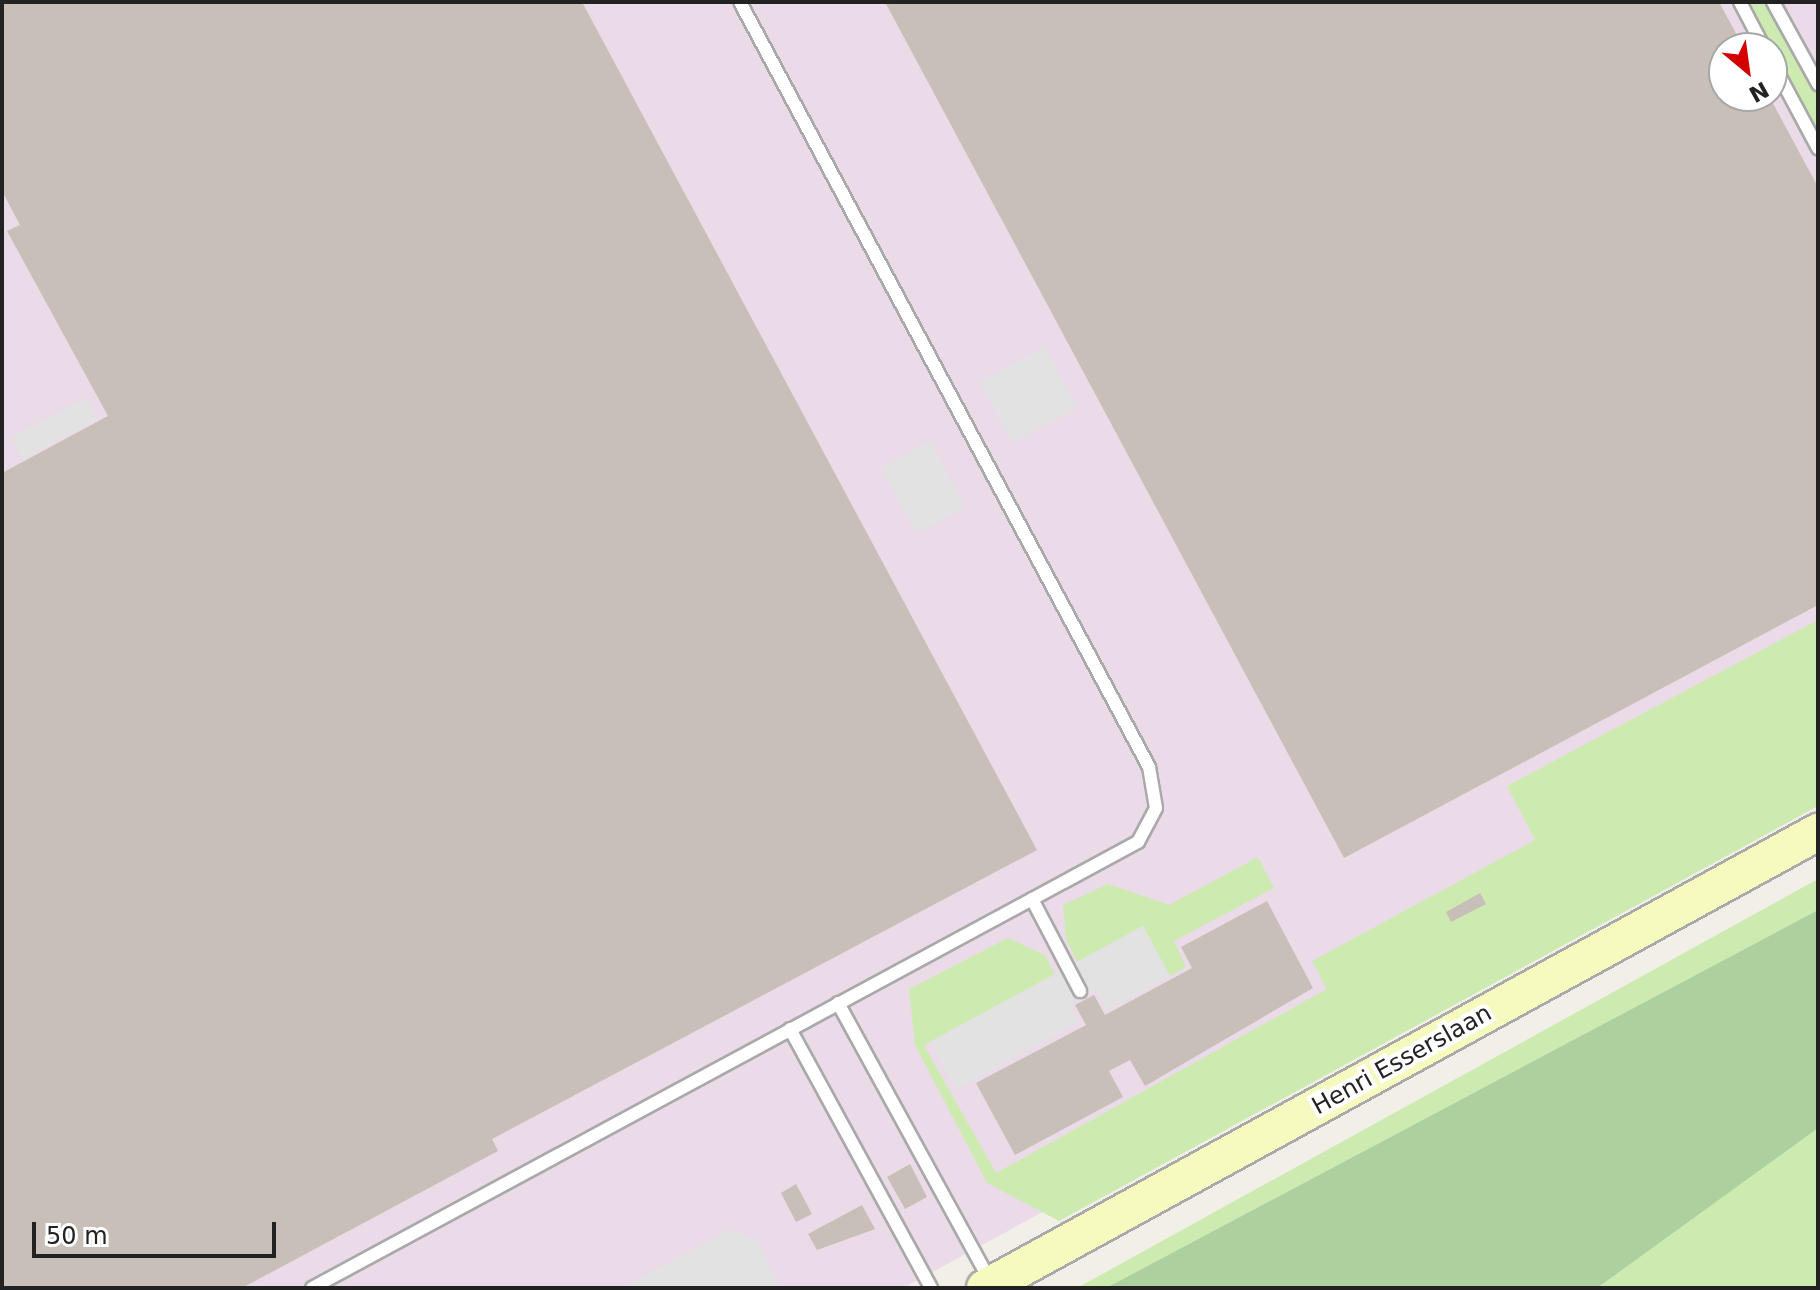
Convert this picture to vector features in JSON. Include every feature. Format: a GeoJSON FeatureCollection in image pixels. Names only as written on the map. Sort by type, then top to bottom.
{"type":"FeatureCollection","features":[{"type":"Feature","properties":{"kind":"street","name":"Henri Esserslaan"},"geometry":{"type":"LineString","coordinates":[[989,1286],[1818,832]]}},
{"type":"Feature","properties":{"kind":"lane"},"geometry":{"type":"LineString","coordinates":[[312,1288],[1138,842],[1156,808],[1149,767],[740,2]]}},
{"type":"Feature","properties":{"kind":"lane"},"geometry":{"type":"LineString","coordinates":[[1740,2],[1756,32]]}},
{"type":"Feature","properties":{"kind":"lane"},"geometry":{"type":"LineString","coordinates":[[1773,2],[1818,84]]}},
{"type":"Feature","properties":{"kind":"lane"},"geometry":{"type":"LineString","coordinates":[[1788,92],[1818,148]]}},
{"type":"Feature","properties":{"kind":"lane"},"geometry":{"type":"LineString","coordinates":[[1032,899],[1080,991]]}},
{"type":"Feature","properties":{"kind":"lane"},"geometry":{"type":"LineString","coordinates":[[838,1003],[989,1286]]}},
{"type":"Feature","properties":{"kind":"lane"},"geometry":{"type":"LineString","coordinates":[[790,1029],[931,1288]]}},
{"type":"Feature","properties":{"kind":"shaded area"},"geometry":{"type":"Polygon","coordinates":[[[2,2],[1818,2],[1818,790],[903,1288],[2,1288],[2,2]]]}},
{"type":"Feature","properties":{"kind":"shaded area"},"geometry":{"type":"Polygon","coordinates":[[[1045,347],[1077,408],[1012,443],[980,381],[1045,347]]]}},
{"type":"Feature","properties":{"kind":"shaded area"},"geometry":{"type":"Polygon","coordinates":[[[86,398],[97,420],[23,459],[11,438],[86,398]]]}},
{"type":"Feature","properties":{"kind":"shaded area"},"geometry":{"type":"Polygon","coordinates":[[[930,441],[965,507],[917,533],[881,468],[930,441]]]}},
{"type":"Feature","properties":{"kind":"shaded area"},"geometry":{"type":"Polygon","coordinates":[[[1143,926],[1170,976],[1107,1011],[1095,989],[1069,1003],[1079,1022],[956,1089],[930,1042],[1143,926]]]}},
{"type":"Feature","properties":{"kind":"shaded area"},"geometry":{"type":"Polygon","coordinates":[[[731,1229],[756,1239],[780,1288],[622,1288],[731,1229]]]}},
{"type":"Feature","properties":{"kind":"green space"},"geometry":{"type":"Polygon","coordinates":[[[1746,2],[1766,2],[1782,32],[1762,32],[1746,2]]]}},
{"type":"Feature","properties":{"kind":"green space"},"geometry":{"type":"Polygon","coordinates":[[[1788,43],[1818,98],[1818,137],[1788,81],[1788,43]]]}},
{"type":"Feature","properties":{"kind":"green space"},"geometry":{"type":"Polygon","coordinates":[[[1818,620],[1818,806],[1059,1221],[987,1183],[915,1045],[909,989],[1008,938],[1045,955],[1055,974],[924,1045],[996,1173],[1327,989],[1312,961],[1535,840],[1507,786],[1818,620]]]}},
{"type":"Feature","properties":{"kind":"green space"},"geometry":{"type":"Polygon","coordinates":[[[1258,857],[1274,888],[1174,941],[1186,967],[1170,976],[1143,926],[1077,962],[1066,939],[1063,905],[1108,884],[1169,905],[1258,857]]]}},
{"type":"Feature","properties":{"kind":"green space"},"geometry":{"type":"Polygon","coordinates":[[[1818,879],[1818,910],[1106,1288],[1077,1288],[1818,879]]]}},
{"type":"Feature","properties":{"kind":"green space"},"geometry":{"type":"Polygon","coordinates":[[[1818,910],[1818,1128],[1597,1288],[1106,1288],[1818,910]]]}},
{"type":"Feature","properties":{"kind":"green space"},"geometry":{"type":"Polygon","coordinates":[[[1818,1128],[1818,1288],[1597,1288],[1762,1165],[1818,1128]]]}},
{"type":"Feature","properties":{"kind":"building"},"geometry":{"type":"Polygon","coordinates":[[[2,2],[582,2],[1037,850],[492,1139],[498,1151],[242,1288],[2,1288],[2,473],[108,416],[7,231],[20,225],[2,191],[2,2]]]}},
{"type":"Feature","properties":{"kind":"building"},"geometry":{"type":"Polygon","coordinates":[[[885,2],[1719,2],[1735,32],[1708,32],[1708,112],[1778,112],[1818,187],[1818,605],[1344,858],[885,2]]]}},
{"type":"Feature","properties":{"kind":"building"},"geometry":{"type":"Polygon","coordinates":[[[1480,893],[1486,904],[1451,922],[1446,912],[1480,893]]]}},
{"type":"Feature","properties":{"kind":"building"},"geometry":{"type":"Polygon","coordinates":[[[1267,901],[1313,988],[1145,1086],[1130,1060],[1109,1071],[1123,1097],[1015,1155],[976,1083],[1086,1025],[1075,1005],[1094,995],[1105,1015],[1192,968],[1181,947],[1267,901]]]}},
{"type":"Feature","properties":{"kind":"building"},"geometry":{"type":"Polygon","coordinates":[[[910,1164],[927,1197],[905,1209],[887,1177],[910,1164]]]}},
{"type":"Feature","properties":{"kind":"building"},"geometry":{"type":"Polygon","coordinates":[[[796,1184],[812,1214],[796,1222],[781,1193],[796,1184]]]}},
{"type":"Feature","properties":{"kind":"building"},"geometry":{"type":"Polygon","coordinates":[[[862,1205],[875,1229],[817,1250],[808,1234],[862,1205]]]}}]}
